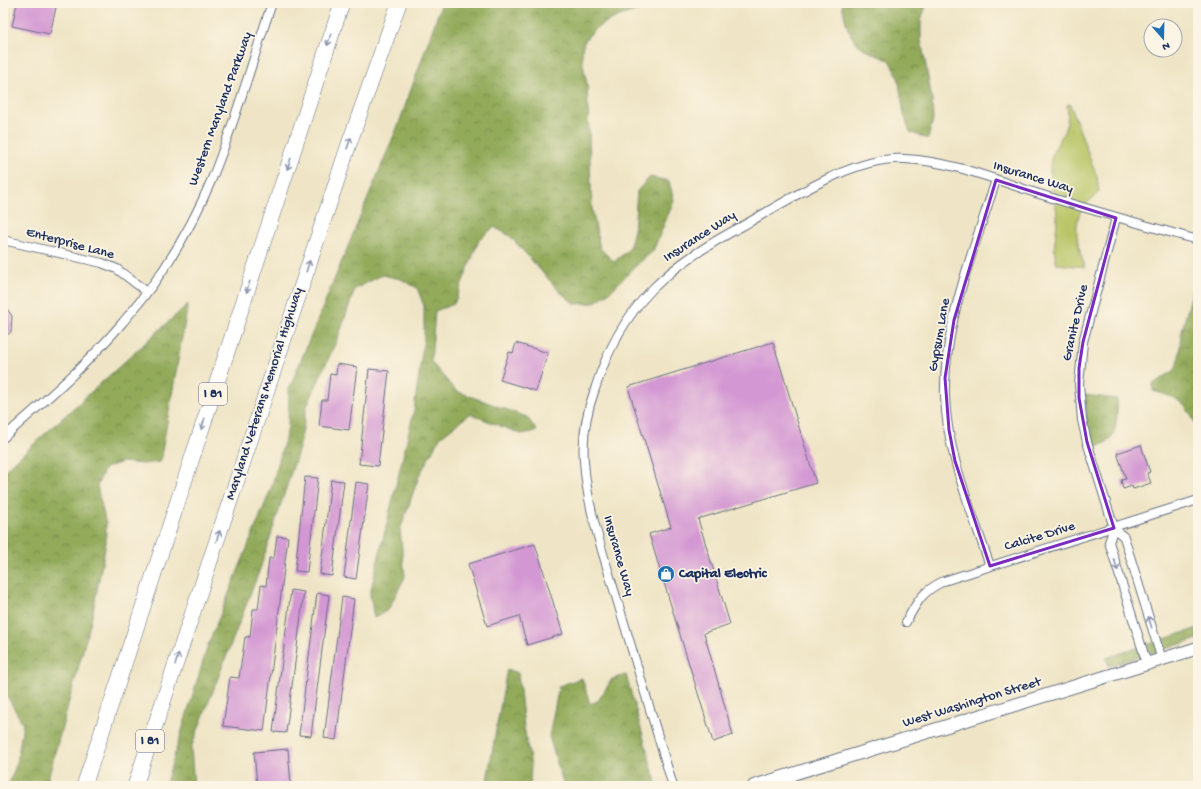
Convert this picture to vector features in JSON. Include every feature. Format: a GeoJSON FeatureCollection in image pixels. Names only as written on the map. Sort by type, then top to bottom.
{"type":"FeatureCollection","features":[{"type":"Feature","properties":{"kind":"highway","name":"I 81"},"geometry":{"type":"LineString","coordinates":[[84,786],[342,3]]}},
{"type":"Feature","properties":{"kind":"highway","name":"Maryland Veterans Memorial Highway"},"geometry":{"type":"LineString","coordinates":[[135,786],[344,159],[399,3]]}},
{"type":"Feature","properties":{"kind":"main road","name":"West Washington Street"},"geometry":{"type":"LineString","coordinates":[[754,786],[791,781],[1198,648]]}},
{"type":"Feature","properties":{"kind":"street","name":"Western Maryland Parkway"},"geometry":{"type":"LineString","coordinates":[[3,438],[95,353],[124,322],[171,257],[211,182],[272,3]]}},
{"type":"Feature","properties":{"kind":"street","name":"Insurance Way"},"geometry":{"type":"LineString","coordinates":[[673,786],[592,516],[584,458],[585,430],[591,400],[610,350],[623,323],[647,294],[665,276],[689,257],[780,204],[837,175],[869,162],[904,158],[941,164],[1116,218],[1198,240]]}},
{"type":"Feature","properties":{"kind":"street","name":"Gypsum Lane"},"geometry":{"type":"LineString","coordinates":[[990,566],[955,461],[945,398],[945,378],[954,320],[996,180]]}},
{"type":"Feature","properties":{"kind":"street","name":"Granite Drive"},"geometry":{"type":"LineString","coordinates":[[1116,218],[1083,342],[1079,384],[1082,420],[1087,442],[1114,528],[1124,537],[1162,660]]}},
{"type":"Feature","properties":{"kind":"street","name":"Enterprise Lane"},"geometry":{"type":"LineString","coordinates":[[3,240],[102,263],[117,269],[147,292]]}},
{"type":"Feature","properties":{"kind":"street","name":"Calcite Drive"},"geometry":{"type":"LineString","coordinates":[[906,622],[921,596],[934,585],[1198,500]]}},
{"type":"Feature","properties":{"kind":"street","name":"Granite Drive"},"geometry":{"type":"LineString","coordinates":[[1114,528],[1109,542],[1148,664]]}},
{"type":"Feature","properties":{"kind":"highlighted area"},"geometry":{"type":"Polygon","coordinates":[[[996,180],[1116,218],[1083,342],[1079,368],[1079,398],[1087,442],[1114,528],[990,566],[955,461],[949,430],[945,378],[954,320],[996,180]]]}},
{"type":"Feature","properties":{"kind":"green space"},"geometry":{"type":"Polygon","coordinates":[[[442,3],[669,3],[646,8],[608,21],[589,35],[583,45],[582,54],[587,84],[592,209],[600,248],[614,262],[629,249],[634,230],[637,191],[650,177],[669,181],[674,201],[653,251],[610,292],[594,303],[575,304],[560,292],[510,236],[494,227],[479,240],[454,304],[435,311],[431,362],[456,391],[527,417],[537,431],[521,434],[470,414],[440,437],[419,476],[400,530],[405,577],[388,610],[374,618],[370,594],[414,410],[424,338],[424,306],[417,288],[401,279],[382,275],[355,289],[339,335],[307,406],[300,445],[260,569],[191,748],[194,786],[165,786],[208,645],[271,489],[288,428],[289,389],[399,123],[442,3]]]}},
{"type":"Feature","properties":{"kind":"green space"},"geometry":{"type":"Polygon","coordinates":[[[842,3],[927,3],[921,20],[921,39],[932,99],[933,120],[928,139],[910,132],[904,115],[898,77],[889,60],[860,46],[850,34],[844,16],[842,3]]]}},
{"type":"Feature","properties":{"kind":"green space"},"geometry":{"type":"Polygon","coordinates":[[[1070,104],[1097,177],[1099,192],[1087,203],[1078,218],[1077,239],[1085,267],[1057,264],[1055,257],[1057,215],[1050,167],[1053,152],[1066,126],[1068,117],[1067,105],[1070,104]]]}},
{"type":"Feature","properties":{"kind":"green space"},"geometry":{"type":"Polygon","coordinates":[[[1198,271],[1198,429],[1190,413],[1182,403],[1177,399],[1153,391],[1153,384],[1175,370],[1179,357],[1181,334],[1198,271]]]}},
{"type":"Feature","properties":{"kind":"green space"},"geometry":{"type":"Polygon","coordinates":[[[188,304],[160,462],[142,464],[123,462],[105,468],[97,486],[106,524],[106,543],[91,621],[46,786],[8,786],[17,763],[23,724],[3,689],[3,472],[188,304]]]}},
{"type":"Feature","properties":{"kind":"green space"},"geometry":{"type":"Polygon","coordinates":[[[1085,395],[1117,399],[1117,414],[1113,436],[1109,441],[1103,444],[1095,445],[1089,435],[1086,422],[1085,395]]]}},
{"type":"Feature","properties":{"kind":"green space"},"geometry":{"type":"Polygon","coordinates":[[[1198,628],[1198,639],[1109,666],[1106,658],[1198,628]]]}},
{"type":"Feature","properties":{"kind":"green space"},"geometry":{"type":"Polygon","coordinates":[[[507,669],[518,673],[524,727],[531,765],[530,786],[486,786],[507,669]]]}},
{"type":"Feature","properties":{"kind":"green space"},"geometry":{"type":"Polygon","coordinates":[[[626,675],[657,786],[564,786],[549,736],[559,686],[582,678],[590,704],[598,701],[612,679],[626,675]]]}},
{"type":"Feature","properties":{"kind":"building"},"geometry":{"type":"Polygon","coordinates":[[[17,3],[57,3],[50,34],[12,26],[17,3]]]}},
{"type":"Feature","properties":{"kind":"building"},"geometry":{"type":"Polygon","coordinates":[[[3,303],[12,316],[11,332],[3,338],[3,303]]]}},
{"type":"Feature","properties":{"kind":"building"},"geometry":{"type":"Polygon","coordinates":[[[773,342],[816,483],[698,519],[730,624],[704,633],[733,735],[713,742],[649,534],[671,527],[628,387],[773,342]]]}},
{"type":"Feature","properties":{"kind":"building"},"geometry":{"type":"Polygon","coordinates":[[[516,343],[548,353],[536,391],[500,380],[509,352],[513,353],[516,343]]]}},
{"type":"Feature","properties":{"kind":"building"},"geometry":{"type":"Polygon","coordinates":[[[337,364],[357,367],[349,430],[319,426],[322,400],[327,400],[330,374],[336,375],[337,364]]]}},
{"type":"Feature","properties":{"kind":"building"},"geometry":{"type":"Polygon","coordinates":[[[369,369],[389,371],[378,466],[359,464],[369,369]]]}},
{"type":"Feature","properties":{"kind":"building"},"geometry":{"type":"Polygon","coordinates":[[[1141,445],[1150,472],[1147,473],[1151,483],[1133,489],[1132,486],[1123,489],[1121,480],[1126,479],[1117,453],[1141,445]]]}},
{"type":"Feature","properties":{"kind":"building"},"geometry":{"type":"Polygon","coordinates":[[[305,477],[318,478],[307,572],[295,571],[305,477]]]}},
{"type":"Feature","properties":{"kind":"building"},"geometry":{"type":"Polygon","coordinates":[[[331,480],[344,481],[332,576],[320,574],[331,480]]]}},
{"type":"Feature","properties":{"kind":"building"},"geometry":{"type":"Polygon","coordinates":[[[356,482],[369,484],[356,579],[344,577],[356,482]]]}},
{"type":"Feature","properties":{"kind":"building"},"geometry":{"type":"Polygon","coordinates":[[[277,536],[288,537],[264,731],[223,726],[230,677],[239,678],[245,637],[250,637],[253,609],[258,609],[261,585],[266,586],[269,558],[274,558],[277,536]]]}},
{"type":"Feature","properties":{"kind":"building"},"geometry":{"type":"Polygon","coordinates":[[[535,544],[563,634],[527,645],[519,616],[487,626],[468,564],[535,544]]]}},
{"type":"Feature","properties":{"kind":"building"},"geometry":{"type":"Polygon","coordinates":[[[291,590],[304,592],[286,733],[273,732],[291,590]]]}},
{"type":"Feature","properties":{"kind":"building"},"geometry":{"type":"Polygon","coordinates":[[[317,593],[329,595],[311,736],[299,735],[317,593]]]}},
{"type":"Feature","properties":{"kind":"building"},"geometry":{"type":"Polygon","coordinates":[[[342,597],[354,599],[336,740],[324,738],[342,597]]]}},
{"type":"Feature","properties":{"kind":"building"},"geometry":{"type":"Polygon","coordinates":[[[288,749],[291,786],[257,786],[254,752],[288,749]]]}},
{"type":"Feature","properties":{"kind":"place","name":"Capital Electric"},"geometry":{"type":"Point","coordinates":[666,574]}}]}
